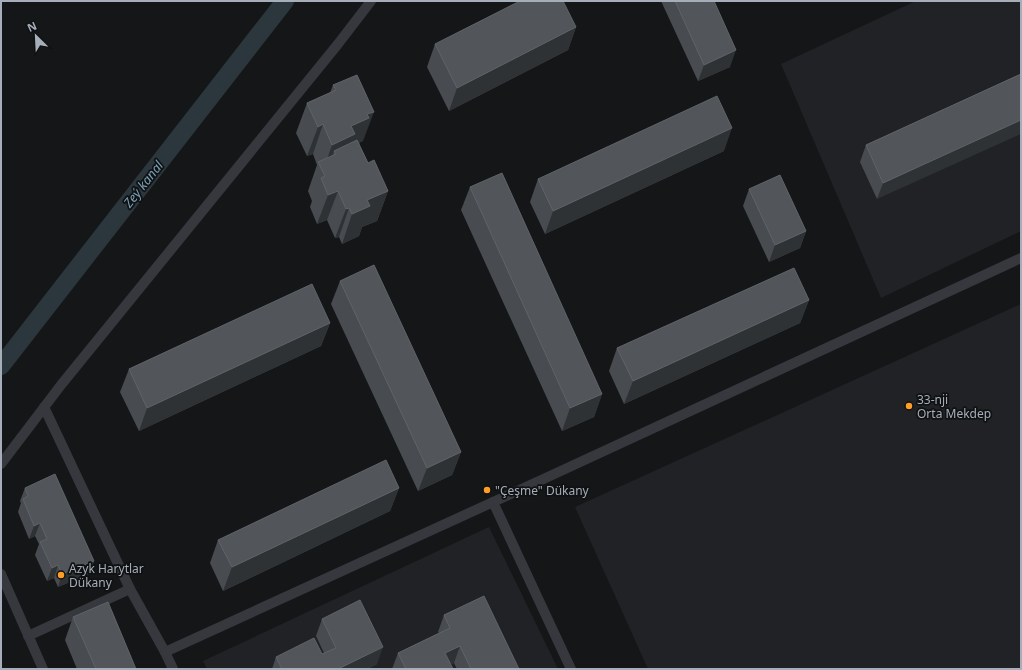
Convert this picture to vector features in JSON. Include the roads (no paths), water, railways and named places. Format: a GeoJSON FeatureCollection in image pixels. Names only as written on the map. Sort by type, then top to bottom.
{"type":"FeatureCollection","features":[{"type":"Feature","properties":{"kind":"lane"},"geometry":{"type":"LineString","coordinates":[[1,464],[91,348],[338,44],[371,1]]}},
{"type":"Feature","properties":{"kind":"lane"},"geometry":{"type":"LineString","coordinates":[[165,652],[1021,258]]}},
{"type":"Feature","properties":{"kind":"lane"},"geometry":{"type":"LineString","coordinates":[[44,407],[130,589],[173,669]]}},
{"type":"Feature","properties":{"kind":"lane"},"geometry":{"type":"LineString","coordinates":[[493,502],[571,669]]}},
{"type":"Feature","properties":{"kind":"lane"},"geometry":{"type":"LineString","coordinates":[[1,574],[43,669]]}},
{"type":"Feature","properties":{"kind":"lane"},"geometry":{"type":"LineString","coordinates":[[28,636],[130,589]]}},
{"type":"Feature","properties":{"kind":"waterway","name":"Zeý kanal"},"geometry":{"type":"LineString","coordinates":[[1,366],[285,1]]}},
{"type":"Feature","properties":{"kind":"place","name":"33-nji Orta Mekdep"},"geometry":{"type":"Point","coordinates":[909,406]}},
{"type":"Feature","properties":{"kind":"place","name":"\"Çeşme\" Dükany"},"geometry":{"type":"Point","coordinates":[487,490]}},
{"type":"Feature","properties":{"kind":"place","name":"Azyk Harytlar Dükany"},"geometry":{"type":"Point","coordinates":[61,575]}}]}
